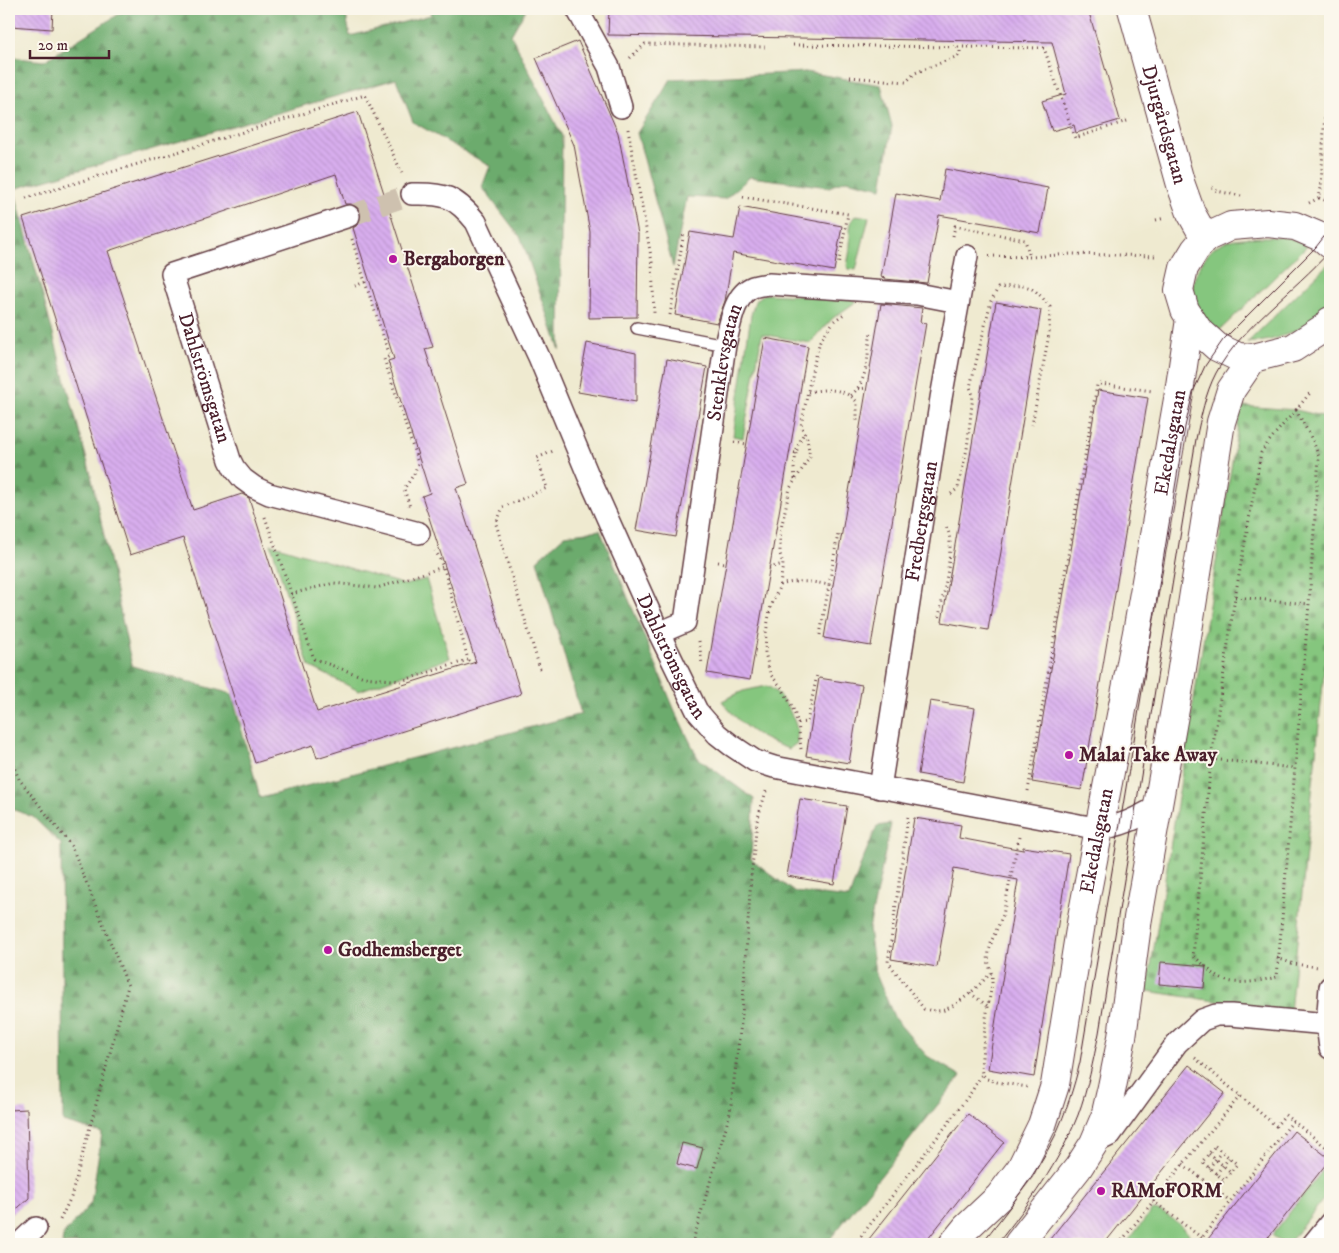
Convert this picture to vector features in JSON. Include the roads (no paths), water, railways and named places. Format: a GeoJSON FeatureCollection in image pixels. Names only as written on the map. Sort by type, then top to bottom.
{"type":"FeatureCollection","features":[{"type":"Feature","properties":{"kind":"street"},"geometry":{"type":"LineString","coordinates":[[577,9],[610,68],[624,116]]}},
{"type":"Feature","properties":{"kind":"street","name":"Djurgårdsgatan"},"geometry":{"type":"LineString","coordinates":[[1132,9],[1181,185],[1191,212],[1205,238]]}},
{"type":"Feature","properties":{"kind":"street","name":"Dahlströmsgatan"},"geometry":{"type":"LineString","coordinates":[[412,194],[436,193],[449,198],[464,208],[476,222],[539,357],[588,475],[659,633],[697,711],[717,734],[731,746],[755,761],[774,767],[1099,828],[1134,820],[1157,807]]}},
{"type":"Feature","properties":{"kind":"street","name":"Dahlströmsgatan"},"geometry":{"type":"LineString","coordinates":[[349,223],[172,274],[230,460],[243,479],[259,489],[286,499],[419,533]]}},
{"type":"Feature","properties":{"kind":"street"},"geometry":{"type":"LineString","coordinates":[[1329,325],[1293,348],[1253,358],[1238,357],[1217,347],[1198,330],[1185,310],[1179,290],[1189,260],[1205,238],[1232,226],[1268,223],[1295,226],[1324,238],[1330,244]]}},
{"type":"Feature","properties":{"kind":"street","name":"Fredbergsgatan"},"geometry":{"type":"LineString","coordinates":[[880,788],[920,529],[967,256]]}},
{"type":"Feature","properties":{"kind":"street","name":"Stenklevsgatan"},"geometry":{"type":"LineString","coordinates":[[659,633],[684,622],[725,346],[735,308],[744,293],[754,287],[769,284],[917,294],[958,302]]}},
{"type":"Feature","properties":{"kind":"street","name":"Ekedalsgatan"},"geometry":{"type":"LineString","coordinates":[[953,1244],[966,1228],[999,1197],[1021,1168],[1036,1141],[1048,1109],[1060,1058],[1082,917],[1138,627],[1190,319]]}},
{"type":"Feature","properties":{"kind":"street"},"geometry":{"type":"LineString","coordinates":[[1018,1244],[1078,1168],[1094,1143],[1105,1117],[1118,1063],[1138,918],[1180,681],[1220,422],[1231,390],[1253,358]]}},
{"type":"Feature","properties":{"kind":"street"},"geometry":{"type":"LineString","coordinates":[[1330,987],[1327,1024],[1330,1048]]}},
{"type":"Feature","properties":{"kind":"street"},"geometry":{"type":"LineString","coordinates":[[1094,1143],[1110,1135],[1177,1043],[1202,1020],[1216,1015],[1231,1015],[1327,1024]]}},
{"type":"Feature","properties":{"kind":"street"},"geometry":{"type":"LineString","coordinates":[[1313,1244],[1330,1223]]}},
{"type":"Feature","properties":{"kind":"street"},"geometry":{"type":"LineString","coordinates":[[19,1244],[36,1228]]}},
{"type":"Feature","properties":{"kind":"lane"},"geometry":{"type":"LineString","coordinates":[[637,328],[725,346]]}},
{"type":"Feature","properties":{"kind":"tunnel"},"geometry":{"type":"LineString","coordinates":[[349,216],[412,194]]}},
{"type":"Feature","properties":{"kind":"tram line"},"geometry":{"type":"LineString","coordinates":[[981,1244],[1021,1192],[1055,1136],[1066,1109],[1080,1062],[1185,427],[1193,392],[1205,366],[1223,340],[1316,247],[1330,229]]}},
{"type":"Feature","properties":{"kind":"tram line"},"geometry":{"type":"LineString","coordinates":[[997,1244],[1032,1198],[1062,1150],[1085,1095],[1099,1033],[1196,439],[1206,397],[1216,373],[1239,340],[1330,251]]}},
{"type":"Feature","properties":{"kind":"place","name":"Bergaborgen"},"geometry":{"type":"Point","coordinates":[393,259]}},
{"type":"Feature","properties":{"kind":"place","name":"Malai Take Away"},"geometry":{"type":"Point","coordinates":[1069,755]}},
{"type":"Feature","properties":{"kind":"place","name":"Godhemsberget"},"geometry":{"type":"Point","coordinates":[328,950]}},
{"type":"Feature","properties":{"kind":"place","name":"RAMoFORM"},"geometry":{"type":"Point","coordinates":[1101,1191]}}]}
